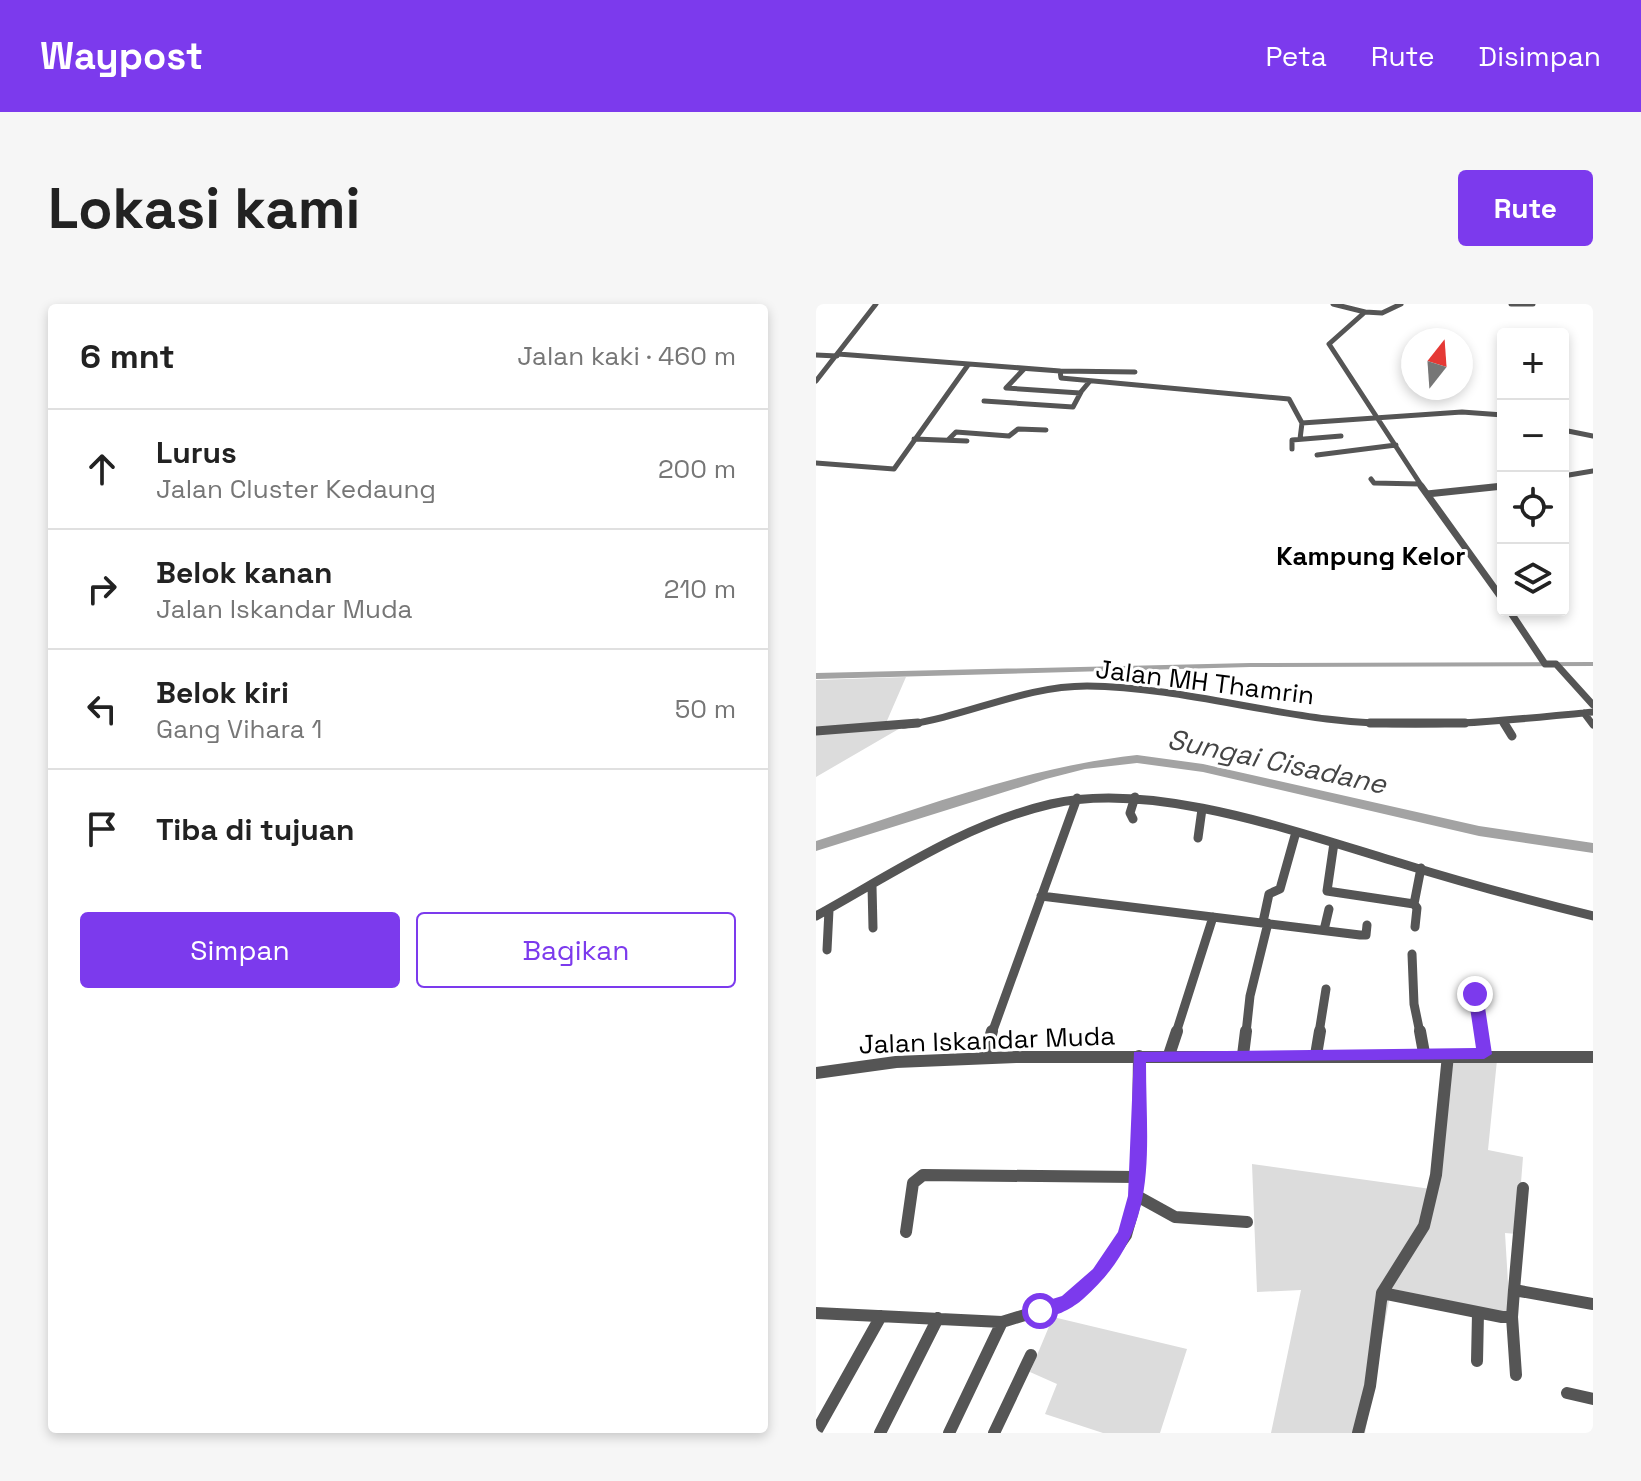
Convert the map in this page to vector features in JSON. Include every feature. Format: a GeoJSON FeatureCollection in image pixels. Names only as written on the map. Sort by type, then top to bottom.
{"type":"FeatureCollection","features":[{"type":"Feature","properties":{"kind":"street"},"geometry":{"type":"LineString","coordinates":[[816,381],[876,304]]}},
{"type":"Feature","properties":{"kind":"street"},"geometry":{"type":"LineString","coordinates":[[1333,304],[1382,313],[1401,304]]}},
{"type":"Feature","properties":{"kind":"street"},"geometry":{"type":"LineString","coordinates":[[1511,304],[1533,304]]}},
{"type":"Feature","properties":{"kind":"street"},"geometry":{"type":"LineString","coordinates":[[1365,312],[1329,344],[1420,484],[1497,592]]}},
{"type":"Feature","properties":{"kind":"street"},"geometry":{"type":"LineString","coordinates":[[816,355],[1060,371],[1135,372]]}},
{"type":"Feature","properties":{"kind":"street"},"geometry":{"type":"LineString","coordinates":[[816,463],[892,470],[968,365]]}},
{"type":"Feature","properties":{"kind":"street"},"geometry":{"type":"LineString","coordinates":[[1024,369],[1006,388],[1081,392]]}},
{"type":"Feature","properties":{"kind":"street"},"geometry":{"type":"LineString","coordinates":[[1060,371],[1061,378],[1291,399],[1302,423],[1300,439]]}},
{"type":"Feature","properties":{"kind":"street"},"geometry":{"type":"LineString","coordinates":[[984,401],[1073,407],[1090,381]]}},
{"type":"Feature","properties":{"kind":"street"},"geometry":{"type":"LineString","coordinates":[[1302,423],[1462,412],[1497,414]]}},
{"type":"Feature","properties":{"kind":"street"},"geometry":{"type":"LineString","coordinates":[[948,440],[956,432],[1010,436],[1018,429],[1046,430]]}},
{"type":"Feature","properties":{"kind":"street"},"geometry":{"type":"LineString","coordinates":[[1569,431],[1593,436]]}},
{"type":"Feature","properties":{"kind":"street"},"geometry":{"type":"LineString","coordinates":[[1292,449],[1292,441],[1341,436]]}},
{"type":"Feature","properties":{"kind":"street"},"geometry":{"type":"LineString","coordinates":[[914,439],[967,441]]}},
{"type":"Feature","properties":{"kind":"street"},"geometry":{"type":"LineString","coordinates":[[1317,455],[1396,445]]}},
{"type":"Feature","properties":{"kind":"street"},"geometry":{"type":"LineString","coordinates":[[1569,475],[1593,471]]}},
{"type":"Feature","properties":{"kind":"street"},"geometry":{"type":"LineString","coordinates":[[1371,479],[1374,483],[1420,484]]}},
{"type":"Feature","properties":{"kind":"street"},"geometry":{"type":"LineString","coordinates":[[1427,494],[1497,487]]}},
{"type":"Feature","properties":{"kind":"street"},"geometry":{"type":"LineString","coordinates":[[1513,616],[1545,664],[1559,668],[1593,705]]}},
{"type":"Feature","properties":{"kind":"street","name":"Jalan MH Thamrin"},"geometry":{"type":"LineString","coordinates":[[816,731],[924,721],[1003,697],[1079,686],[1138,688],[1327,719],[1442,724],[1589,713]]}},
{"type":"Feature","properties":{"kind":"street"},"geometry":{"type":"LineString","coordinates":[[1589,713],[1593,725]]}},
{"type":"Feature","properties":{"kind":"street"},"geometry":{"type":"LineString","coordinates":[[1503,721],[1512,736]]}},
{"type":"Feature","properties":{"kind":"street"},"geometry":{"type":"LineString","coordinates":[[1133,819],[1130,813],[1135,797]]}},
{"type":"Feature","properties":{"kind":"street"},"geometry":{"type":"LineString","coordinates":[[816,916],[975,827],[1077,798],[1135,797],[1202,809],[1296,832],[1593,916]]}},
{"type":"Feature","properties":{"kind":"street"},"geometry":{"type":"LineString","coordinates":[[984,1058],[1011,972],[1077,798]]}},
{"type":"Feature","properties":{"kind":"street"},"geometry":{"type":"LineString","coordinates":[[1198,838],[1202,809]]}},
{"type":"Feature","properties":{"kind":"street"},"geometry":{"type":"LineString","coordinates":[[1243,1055],[1250,996],[1269,894],[1280,889],[1287,854],[1296,832]]}},
{"type":"Feature","properties":{"kind":"street"},"geometry":{"type":"LineString","coordinates":[[1334,843],[1325,886],[1329,893],[1414,904]]}},
{"type":"Feature","properties":{"kind":"street"},"geometry":{"type":"LineString","coordinates":[[1415,927],[1417,908],[1414,904],[1421,868]]}},
{"type":"Feature","properties":{"kind":"street"},"geometry":{"type":"LineString","coordinates":[[872,886],[873,928]]}},
{"type":"Feature","properties":{"kind":"street"},"geometry":{"type":"LineString","coordinates":[[1041,896],[1364,936],[1367,925]]}},
{"type":"Feature","properties":{"kind":"street"},"geometry":{"type":"LineString","coordinates":[[1324,930],[1329,909]]}},
{"type":"Feature","properties":{"kind":"street"},"geometry":{"type":"LineString","coordinates":[[827,950],[829,910]]}},
{"type":"Feature","properties":{"kind":"street"},"geometry":{"type":"LineString","coordinates":[[1169,1055],[1213,917]]}},
{"type":"Feature","properties":{"kind":"street"},"geometry":{"type":"LineString","coordinates":[[1412,954],[1414,1004],[1424,1053]]}},
{"type":"Feature","properties":{"kind":"street"},"geometry":{"type":"LineString","coordinates":[[1316,1055],[1326,989]]}},
{"type":"Feature","properties":{"kind":"street"},"geometry":{"type":"LineString","coordinates":[[1475,994],[1484,1054]]}},
{"type":"Feature","properties":{"kind":"street","name":"Jalan Iskandar Muda"},"geometry":{"type":"LineString","coordinates":[[816,1073],[909,1061],[984,1058],[1424,1053],[1593,1057]]}},
{"type":"Feature","properties":{"kind":"street"},"geometry":{"type":"LineString","coordinates":[[1358,1433],[1370,1386],[1382,1293],[1424,1226],[1436,1175],[1448,1055]]}},
{"type":"Feature","properties":{"kind":"street"},"geometry":{"type":"LineString","coordinates":[[816,1313],[1002,1322],[1067,1302],[1099,1274],[1126,1235],[1137,1196],[1139,1056]]}},
{"type":"Feature","properties":{"kind":"street"},"geometry":{"type":"LineString","coordinates":[[906,1232],[913,1183],[923,1175],[1136,1177]]}},
{"type":"Feature","properties":{"kind":"street"},"geometry":{"type":"LineString","coordinates":[[1516,1375],[1512,1317],[1523,1188]]}},
{"type":"Feature","properties":{"kind":"street"},"geometry":{"type":"LineString","coordinates":[[1137,1196],[1152,1210],[1173,1220],[1247,1222]]}},
{"type":"Feature","properties":{"kind":"street"},"geometry":{"type":"LineString","coordinates":[[1514,1290],[1593,1304]]}},
{"type":"Feature","properties":{"kind":"street"},"geometry":{"type":"LineString","coordinates":[[1382,1293],[1512,1317]]}},
{"type":"Feature","properties":{"kind":"street"},"geometry":{"type":"LineString","coordinates":[[1477,1361],[1478,1313]]}},
{"type":"Feature","properties":{"kind":"street"},"geometry":{"type":"LineString","coordinates":[[816,1432],[881,1316]]}},
{"type":"Feature","properties":{"kind":"street"},"geometry":{"type":"LineString","coordinates":[[880,1433],[938,1318]]}},
{"type":"Feature","properties":{"kind":"street"},"geometry":{"type":"LineString","coordinates":[[949,1433],[1002,1322]]}},
{"type":"Feature","properties":{"kind":"street"},"geometry":{"type":"LineString","coordinates":[[994,1433],[1031,1355]]}},
{"type":"Feature","properties":{"kind":"street"},"geometry":{"type":"LineString","coordinates":[[1567,1393],[1593,1399]]}},
{"type":"Feature","properties":{"kind":"shaded area"},"geometry":{"type":"Polygon","coordinates":[[[906,677],[886,723],[909,723],[816,777],[816,680],[906,677]]]}},
{"type":"Feature","properties":{"kind":"shaded area"},"geometry":{"type":"Polygon","coordinates":[[[1446,1059],[1497,1060],[1488,1150],[1523,1157],[1517,1234],[1505,1233],[1510,1316],[1390,1295],[1365,1433],[1271,1433],[1301,1290],[1257,1292],[1252,1164],[1431,1189],[1446,1059]]]}},
{"type":"Feature","properties":{"kind":"shaded area"},"geometry":{"type":"Polygon","coordinates":[[[1053,1317],[1187,1349],[1160,1433],[1103,1433],[1045,1414],[1057,1384],[1030,1372],[1053,1317]]]}},
{"type":"Feature","properties":{"kind":"waterway"},"geometry":{"type":"LineString","coordinates":[[816,676],[1250,665],[1593,664]]}},
{"type":"Feature","properties":{"kind":"waterway","name":"Sungai Cisadane"},"geometry":{"type":"LineString","coordinates":[[816,846],[1041,776],[1085,765],[1137,759],[1203,768],[1479,831],[1593,848]]}},
{"type":"Feature","properties":{"kind":"district","name":"Kampung Kelor"},"geometry":{"type":"Point","coordinates":[1371,556]}},
{"type":"Feature","properties":{"kind":"route"},"geometry":{"type":"LineString","coordinates":[[1040,1311],[1067,1302],[1099,1274],[1126,1235],[1137,1196],[1139,1056],[1484,1054],[1475,994]]}}]}
